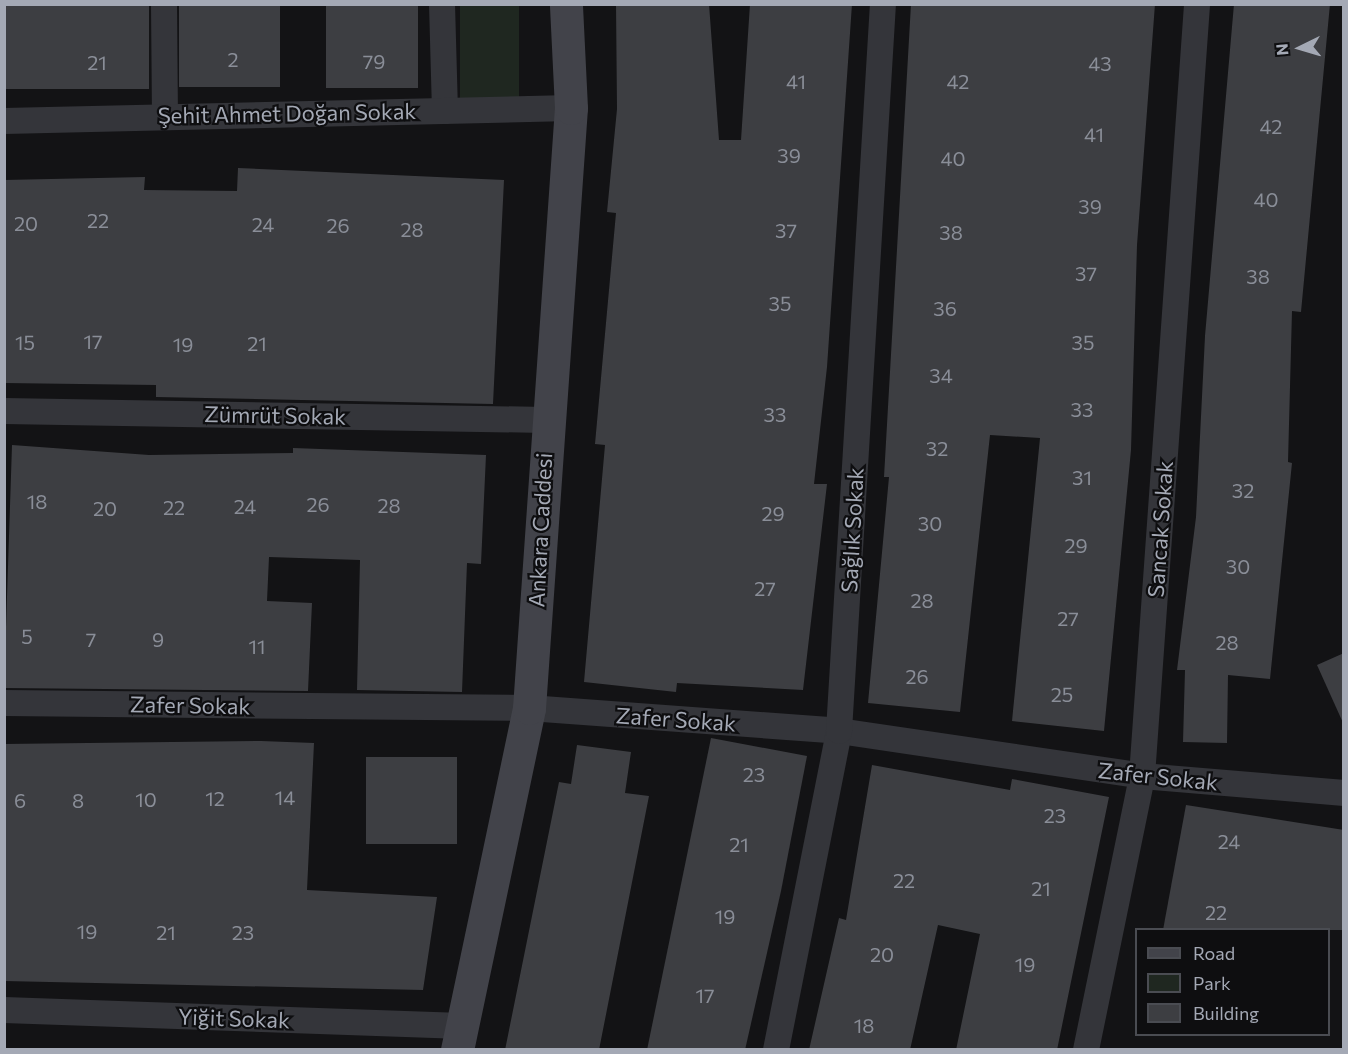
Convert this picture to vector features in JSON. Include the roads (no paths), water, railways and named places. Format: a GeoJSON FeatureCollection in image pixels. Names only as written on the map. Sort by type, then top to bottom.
{"type":"FeatureCollection","features":[{"type":"Feature","properties":{"kind":"main road","name":"Ankara Caddesi"},"geometry":{"type":"LineString","coordinates":[[460,1038],[529,708],[546,420],[571,108],[566,4]]}},
{"type":"Feature","properties":{"kind":"street"},"geometry":{"type":"LineString","coordinates":[[164,4],[165,114]]}},
{"type":"Feature","properties":{"kind":"street"},"geometry":{"type":"LineString","coordinates":[[442,4],[445,111]]}},
{"type":"Feature","properties":{"kind":"street","name":"Sağlık Sokak"},"geometry":{"type":"LineString","coordinates":[[776,1050],[839,731],[883,4]]}},
{"type":"Feature","properties":{"kind":"street","name":"Sancak Sokak"},"geometry":{"type":"LineString","coordinates":[[1086,1050],[1142,776],[1197,4]]}},
{"type":"Feature","properties":{"kind":"street","name":"Şehit Ahmet Doğan Sokak"},"geometry":{"type":"LineString","coordinates":[[4,122],[165,114],[571,108]]}},
{"type":"Feature","properties":{"kind":"street","name":"Zümrüt Sokak"},"geometry":{"type":"LineString","coordinates":[[4,411],[546,420]]}},
{"type":"Feature","properties":{"kind":"street","name":"Zafer Sokak"},"geometry":{"type":"LineString","coordinates":[[4,704],[529,708],[839,731],[1142,776],[1344,793]]}},
{"type":"Feature","properties":{"kind":"street","name":"Yiğit Sokak"},"geometry":{"type":"LineString","coordinates":[[4,1010],[460,1038]]}}]}
